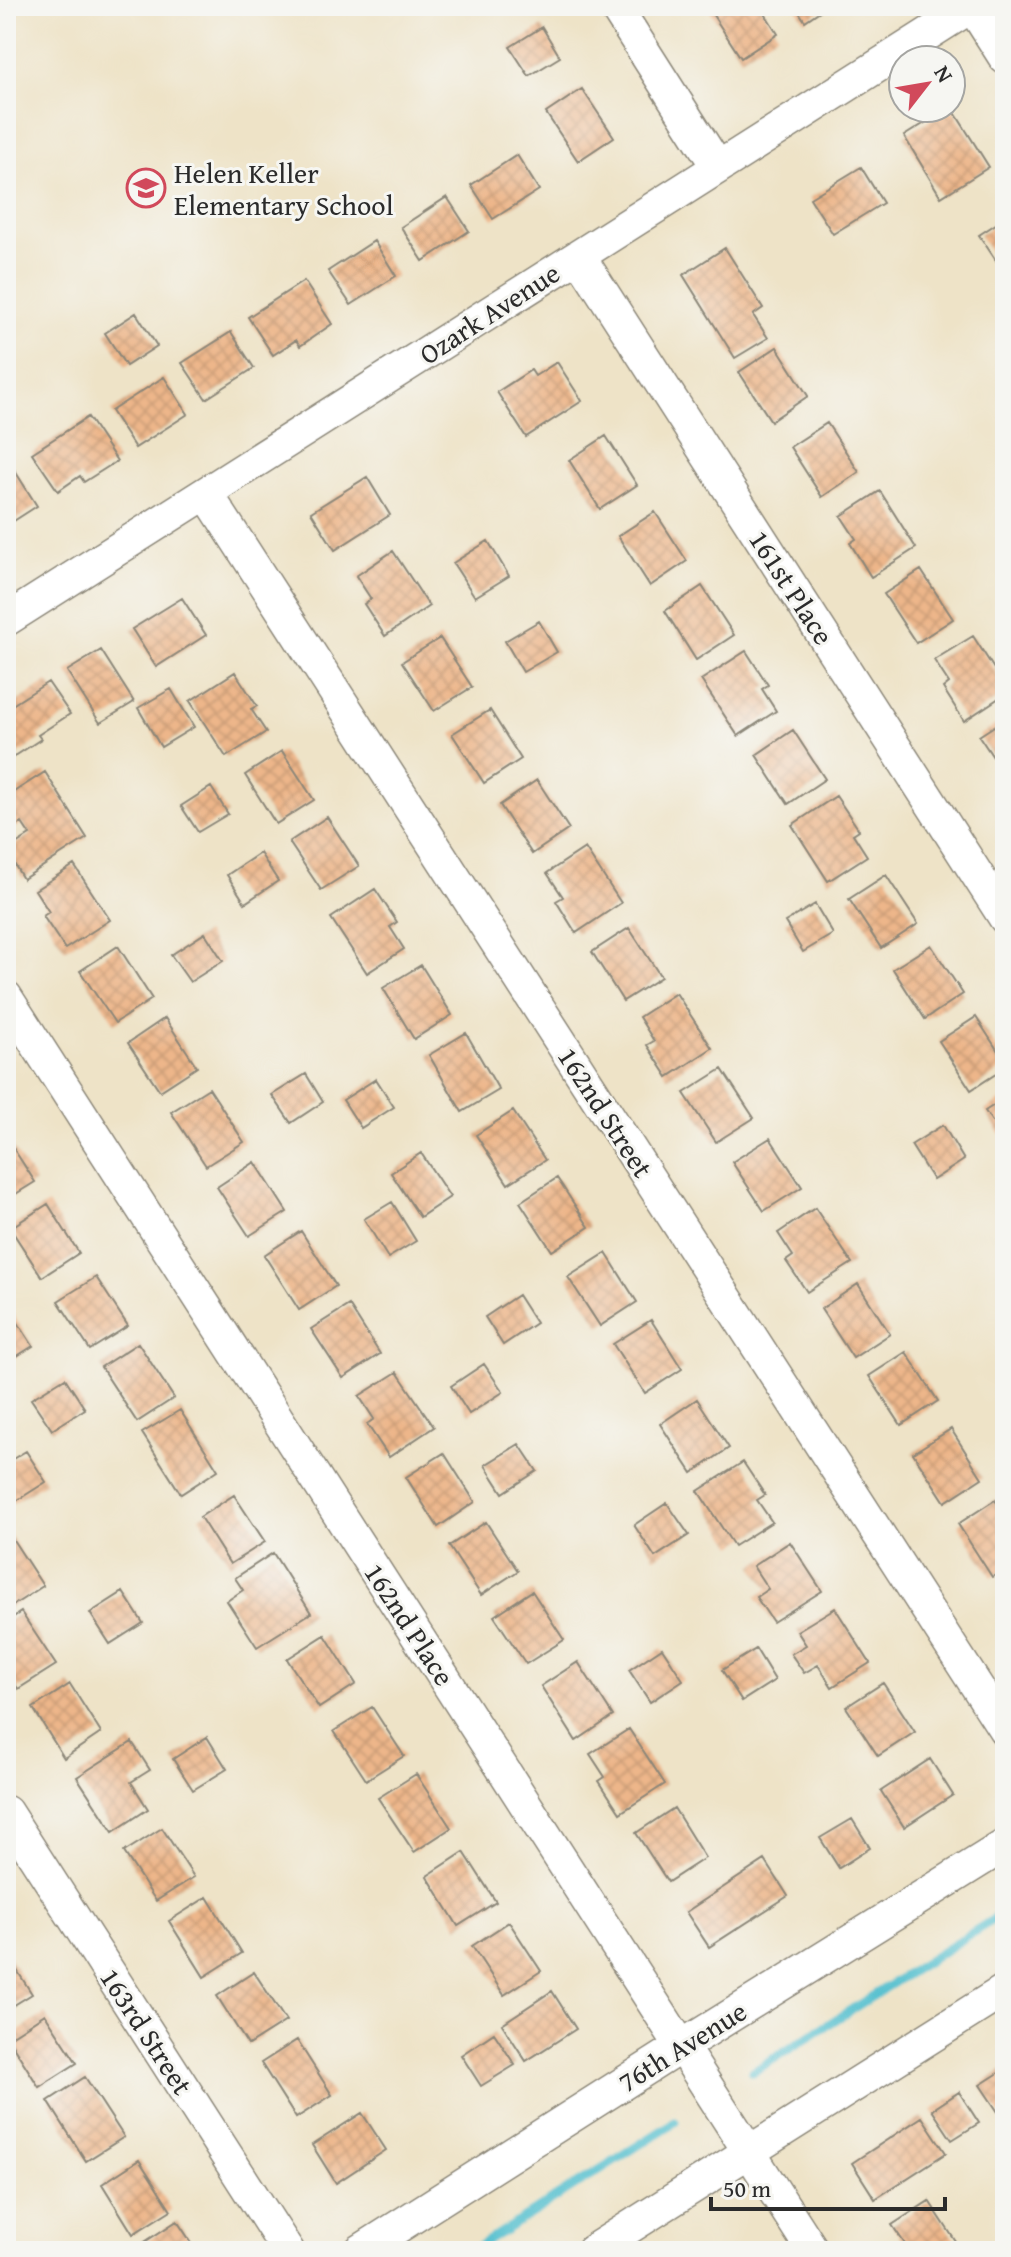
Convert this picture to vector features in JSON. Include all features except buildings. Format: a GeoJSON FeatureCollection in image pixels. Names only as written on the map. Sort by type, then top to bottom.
{"type":"FeatureCollection","features":[{"type":"Feature","properties":{"kind":"street"},"geometry":{"type":"LineString","coordinates":[[615,6],[717,166]]}},
{"type":"Feature","properties":{"kind":"street"},"geometry":{"type":"LineString","coordinates":[[972,6],[1005,58]]}},
{"type":"Feature","properties":{"kind":"street","name":"Ozark Avenue"},"geometry":{"type":"LineString","coordinates":[[6,620],[972,6]]}},
{"type":"Feature","properties":{"kind":"street","name":"161st Place"},"geometry":{"type":"LineString","coordinates":[[579,256],[1005,918]]}},
{"type":"Feature","properties":{"kind":"street","name":"162nd Street"},"geometry":{"type":"LineString","coordinates":[[207,494],[1005,1730]]}},
{"type":"Feature","properties":{"kind":"street","name":"162nd Place"},"geometry":{"type":"LineString","coordinates":[[6,997],[813,2251]]}},
{"type":"Feature","properties":{"kind":"street","name":"163rd Street"},"geometry":{"type":"LineString","coordinates":[[6,1812],[288,2251]]}},
{"type":"Feature","properties":{"kind":"street","name":"76th Avenue"},"geometry":{"type":"LineString","coordinates":[[360,2251],[1005,1845]]}},
{"type":"Feature","properties":{"kind":"street"},"geometry":{"type":"LineString","coordinates":[[592,2251],[1005,1990]]}},
{"type":"Feature","properties":{"kind":"waterway"},"geometry":{"type":"LineString","coordinates":[[753,2072],[1005,1912]]}},
{"type":"Feature","properties":{"kind":"waterway"},"geometry":{"type":"LineString","coordinates":[[472,2251],[675,2122]]}},
{"type":"Feature","properties":{"kind":"place","name":"Helen Keller Elementary School"},"geometry":{"type":"Point","coordinates":[146,188]}}]}
